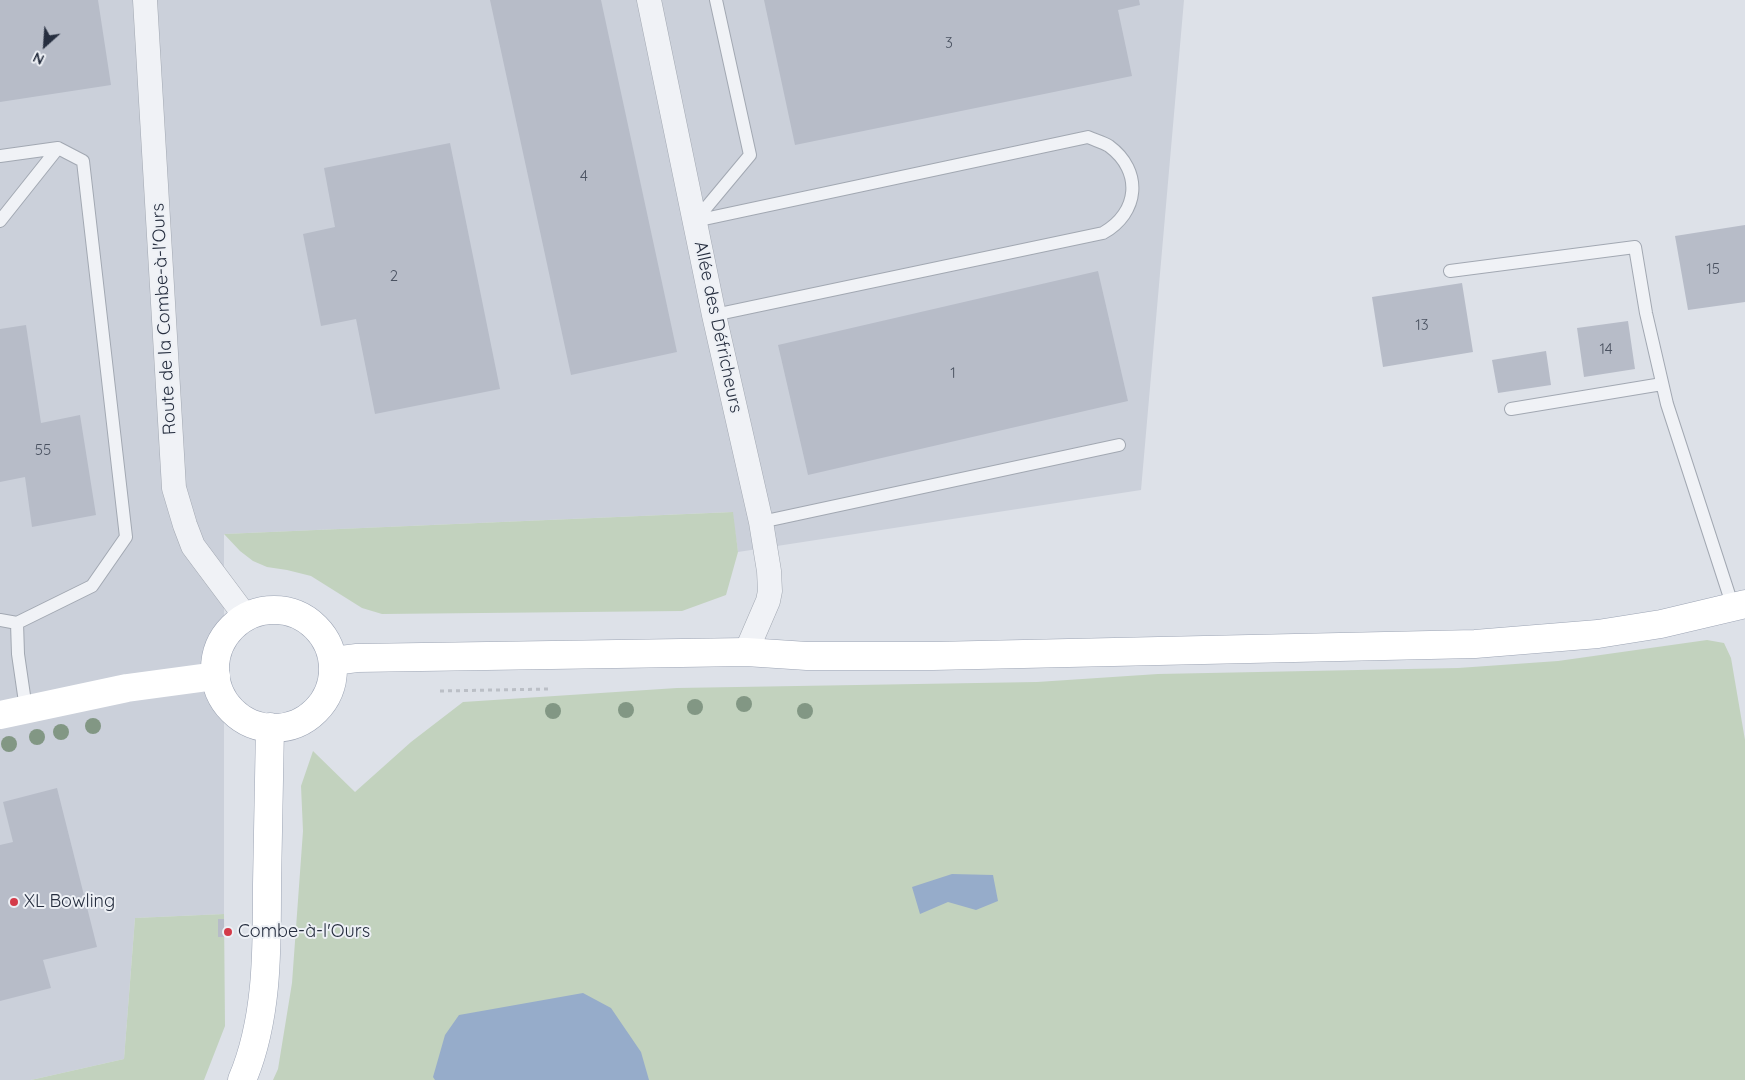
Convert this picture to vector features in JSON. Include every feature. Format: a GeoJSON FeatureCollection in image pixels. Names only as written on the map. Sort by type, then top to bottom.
{"type":"FeatureCollection","features":[{"type":"Feature","properties":{"kind":"main road"},"geometry":{"type":"LineString","coordinates":[[333,661],[357,658],[427,656],[746,652],[807,656],[933,656],[1475,644],[1598,634],[1661,624],[1739,606]]}},
{"type":"Feature","properties":{"kind":"main road"},"geometry":{"type":"LineString","coordinates":[[261,611],[293,612],[308,620],[320,631],[328,645],[333,661],[332,678],[327,695],[317,709],[304,720],[287,726],[270,727],[256,725],[244,719],[225,701],[219,689],[216,676],[219,648],[230,630],[246,617],[261,611]]}},
{"type":"Feature","properties":{"kind":"main road"},"geometry":{"type":"LineString","coordinates":[[13,712],[127,688],[216,676]]}},
{"type":"Feature","properties":{"kind":"main road"},"geometry":{"type":"LineString","coordinates":[[244,1076],[257,1032],[266,952],[270,727]]}},
{"type":"Feature","properties":{"kind":"street","name":"Route de la Combe-à-l'Ours"},"geometry":{"type":"LineString","coordinates":[[145,0],[174,488],[185,525],[194,546],[246,617]]}},
{"type":"Feature","properties":{"kind":"street","name":"Allée des Défricheurs"},"geometry":{"type":"LineString","coordinates":[[648,0],[714,315],[761,522],[769,571],[770,591],[759,624],[746,652]]}},
{"type":"Feature","properties":{"kind":"lane"},"geometry":{"type":"LineString","coordinates":[[695,221],[750,154],[716,0]]}},
{"type":"Feature","properties":{"kind":"lane"},"geometry":{"type":"LineString","coordinates":[[695,221],[1088,137],[1109,146],[1122,159],[1132,180],[1133,192],[1126,213],[1120,221],[1103,233],[714,315]]}},
{"type":"Feature","properties":{"kind":"lane"},"geometry":{"type":"LineString","coordinates":[[0,221],[58,148]]}},
{"type":"Feature","properties":{"kind":"lane"},"geometry":{"type":"LineString","coordinates":[[0,156],[58,148],[83,161],[126,537],[92,586],[17,623],[0,620]]}},
{"type":"Feature","properties":{"kind":"lane"},"geometry":{"type":"LineString","coordinates":[[1450,271],[1635,247],[1646,312],[1667,404],[1739,606]]}},
{"type":"Feature","properties":{"kind":"lane"},"geometry":{"type":"LineString","coordinates":[[1511,409],[1662,384]]}},
{"type":"Feature","properties":{"kind":"lane"},"geometry":{"type":"LineString","coordinates":[[761,522],[1119,445]]}},
{"type":"Feature","properties":{"kind":"lane"},"geometry":{"type":"LineString","coordinates":[[13,712],[18,654],[17,623]]}},
{"type":"Feature","properties":{"kind":"path"},"geometry":{"type":"LineString","coordinates":[[440,691],[549,688]]}},
{"type":"Feature","properties":{"kind":"shaded area"},"geometry":{"type":"Polygon","coordinates":[[[0,0],[1184,0],[1141,490],[738,552],[732,512],[224,534],[224,914],[135,918],[124,1059],[31,1080],[0,1080],[0,0]]]}},
{"type":"Feature","properties":{"kind":"green space"},"geometry":{"type":"Polygon","coordinates":[[[733,512],[738,552],[726,595],[682,611],[382,614],[362,608],[311,576],[267,567],[253,561],[240,551],[224,534],[733,512]]]}},
{"type":"Feature","properties":{"kind":"green space"},"geometry":{"type":"Polygon","coordinates":[[[1707,640],[1724,643],[1731,658],[1745,740],[1745,1080],[273,1080],[278,1069],[292,983],[303,831],[301,786],[313,751],[355,792],[411,742],[463,702],[677,688],[1037,682],[1158,674],[1458,668],[1558,661],[1707,640]]]}},
{"type":"Feature","properties":{"kind":"green space"},"geometry":{"type":"Polygon","coordinates":[[[224,914],[225,1026],[204,1080],[31,1080],[124,1059],[135,918],[224,914]]]}},
{"type":"Feature","properties":{"kind":"water"},"geometry":{"type":"Polygon","coordinates":[[[952,874],[993,875],[998,901],[976,910],[948,902],[920,914],[912,887],[952,874]]]}},
{"type":"Feature","properties":{"kind":"water"},"geometry":{"type":"Polygon","coordinates":[[[583,993],[611,1008],[641,1052],[649,1080],[435,1080],[433,1077],[445,1035],[459,1015],[583,993]]]}},
{"type":"Feature","properties":{"kind":"building"},"geometry":{"type":"Polygon","coordinates":[[[0,0],[98,0],[111,85],[0,102],[0,0]]]}},
{"type":"Feature","properties":{"kind":"building"},"geometry":{"type":"Polygon","coordinates":[[[490,0],[601,0],[677,352],[571,375],[490,0]]]}},
{"type":"Feature","properties":{"kind":"building"},"geometry":{"type":"Polygon","coordinates":[[[764,0],[1139,0],[1140,5],[1118,10],[1132,76],[795,145],[764,0]]]}},
{"type":"Feature","properties":{"kind":"building"},"geometry":{"type":"Polygon","coordinates":[[[450,143],[500,389],[375,414],[356,319],[321,326],[303,234],[335,227],[324,168],[450,143]]]}},
{"type":"Feature","properties":{"kind":"building"},"geometry":{"type":"Polygon","coordinates":[[[1745,225],[1745,302],[1688,310],[1675,236],[1745,225]]]}},
{"type":"Feature","properties":{"kind":"building"},"geometry":{"type":"Polygon","coordinates":[[[1098,271],[1128,401],[808,475],[778,345],[1098,271]]]}},
{"type":"Feature","properties":{"kind":"building"},"geometry":{"type":"Polygon","coordinates":[[[1462,283],[1473,352],[1383,367],[1372,297],[1462,283]]]}},
{"type":"Feature","properties":{"kind":"building"},"geometry":{"type":"Polygon","coordinates":[[[1628,321],[1635,369],[1584,377],[1577,328],[1628,321]]]}},
{"type":"Feature","properties":{"kind":"building"},"geometry":{"type":"Polygon","coordinates":[[[26,325],[41,423],[80,415],[96,515],[32,527],[25,477],[0,482],[0,329],[26,325]]]}},
{"type":"Feature","properties":{"kind":"building"},"geometry":{"type":"Polygon","coordinates":[[[1546,351],[1551,385],[1498,393],[1492,360],[1546,351]]]}},
{"type":"Feature","properties":{"kind":"building"},"geometry":{"type":"Polygon","coordinates":[[[57,788],[97,947],[43,960],[51,988],[0,1001],[0,845],[13,842],[3,802],[57,788]]]}},
{"type":"Feature","properties":{"kind":"building"},"geometry":{"type":"Polygon","coordinates":[[[218,919],[224,919],[224,937],[218,937],[218,919]]]}},
{"type":"Feature","properties":{"kind":"place","name":"XL Bowling"},"geometry":{"type":"Point","coordinates":[14,902]}},
{"type":"Feature","properties":{"kind":"place","name":"Combe-à-l'Ours"},"geometry":{"type":"Point","coordinates":[228,932]}}]}
